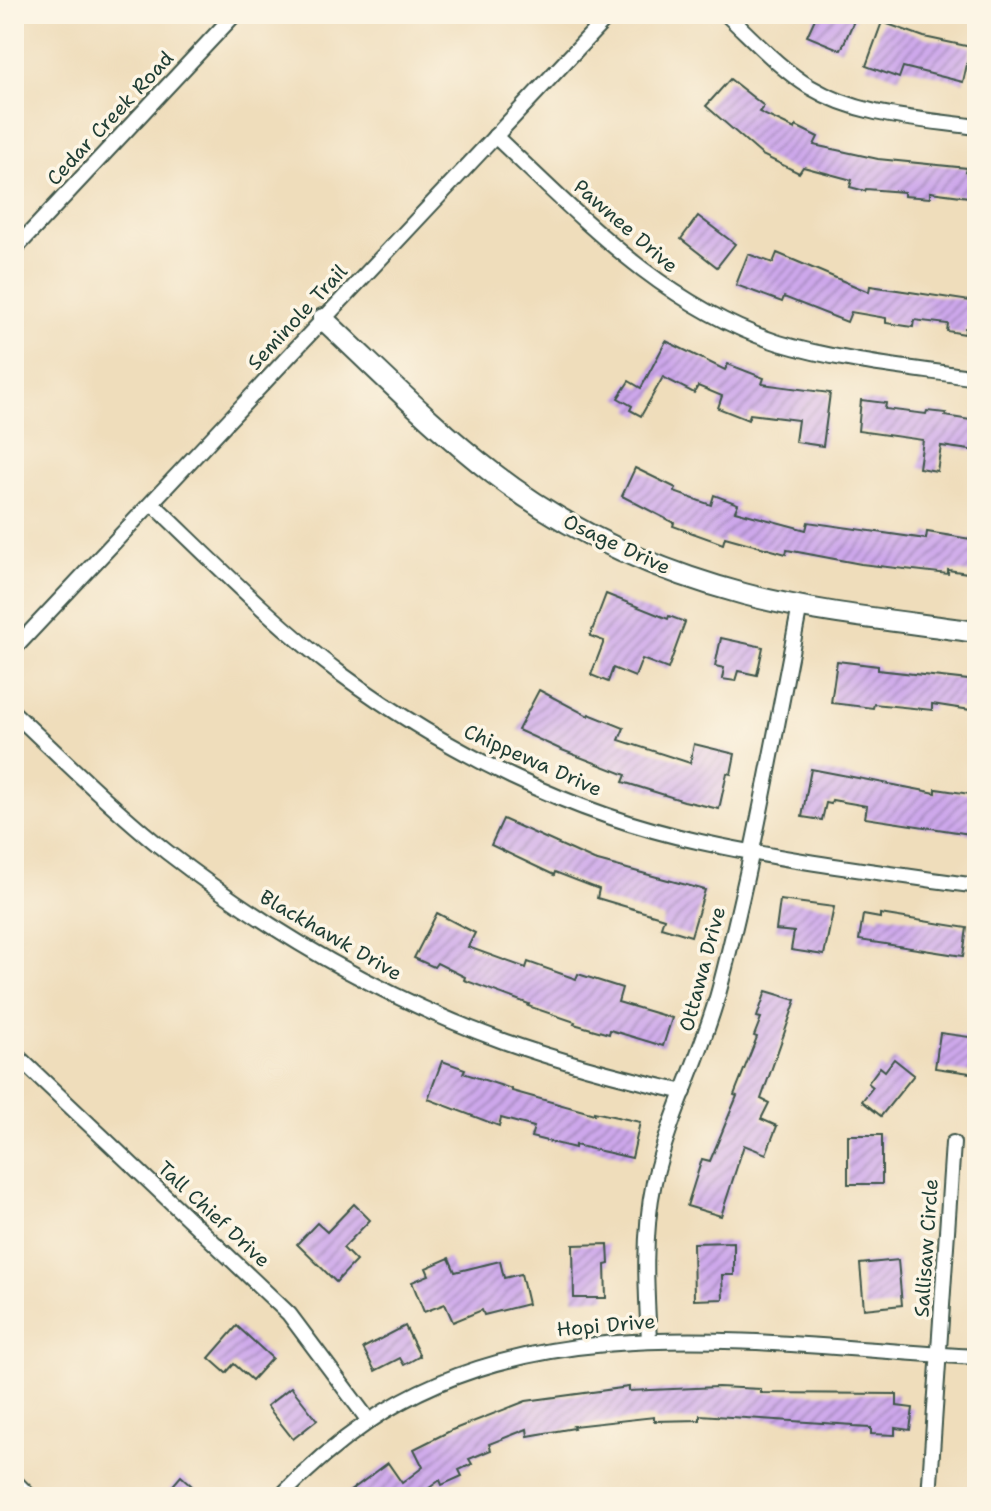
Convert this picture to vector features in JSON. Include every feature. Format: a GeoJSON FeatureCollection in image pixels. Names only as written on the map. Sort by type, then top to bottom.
{"type":"FeatureCollection","features":[{"type":"Feature","properties":{"kind":"street","name":"Cedar Creek Road"},"geometry":{"type":"LineString","coordinates":[[14,250],[20,232],[235,14]]}},
{"type":"Feature","properties":{"kind":"street","name":"Seminole Trail"},"geometry":{"type":"LineString","coordinates":[[14,649],[610,14]]}},
{"type":"Feature","properties":{"kind":"street"},"geometry":{"type":"LineString","coordinates":[[726,14],[790,73],[839,102],[874,112],[977,127]]}},
{"type":"Feature","properties":{"kind":"street","name":"Pawnee Drive"},"geometry":{"type":"LineString","coordinates":[[495,136],[625,257],[665,288],[707,312],[777,342],[817,353],[977,378]]}},
{"type":"Feature","properties":{"kind":"street","name":"Osage Drive"},"geometry":{"type":"LineString","coordinates":[[323,319],[436,425],[492,472],[564,521],[642,559],[745,594],[800,606],[977,632]]}},
{"type":"Feature","properties":{"kind":"street","name":"Chippewa Drive"},"geometry":{"type":"LineString","coordinates":[[152,503],[311,650],[408,721],[482,762],[583,806],[653,829],[751,851],[977,886]]}},
{"type":"Feature","properties":{"kind":"street","name":"Ottawa Drive"},"geometry":{"type":"LineString","coordinates":[[649,1340],[645,1267],[647,1227],[662,1153],[720,989],[800,606]]}},
{"type":"Feature","properties":{"kind":"street","name":"Blackhawk Drive"},"geometry":{"type":"LineString","coordinates":[[14,713],[165,850],[265,923],[320,956],[440,1016],[502,1041],[579,1066],[684,1092]]}},
{"type":"Feature","properties":{"kind":"street","name":"Tall Chief Drive"},"geometry":{"type":"LineString","coordinates":[[14,1053],[289,1314],[369,1421]]}},
{"type":"Feature","properties":{"kind":"street","name":"Sallisaw Circle"},"geometry":{"type":"LineString","coordinates":[[929,1497],[953,1143]]}},
{"type":"Feature","properties":{"kind":"street","name":"Hopi Drive"},"geometry":{"type":"LineString","coordinates":[[280,1497],[326,1454],[369,1421],[429,1388],[500,1362],[552,1350],[649,1340],[977,1357]]}},
{"type":"Feature","properties":{"kind":"street"},"geometry":{"type":"LineString","coordinates":[[14,1485],[26,1497]]}},
{"type":"Feature","properties":{"kind":"building"},"geometry":{"type":"Polygon","coordinates":[[[817,14],[857,14],[841,50],[807,36],[817,14]]]}},
{"type":"Feature","properties":{"kind":"building"},"geometry":{"type":"Polygon","coordinates":[[[882,22],[924,37],[971,47],[963,82],[903,67],[899,78],[866,66],[882,22]]]}},
{"type":"Feature","properties":{"kind":"building"},"geometry":{"type":"Polygon","coordinates":[[[730,79],[764,106],[759,112],[818,137],[814,145],[878,159],[967,168],[966,172],[977,173],[977,198],[930,192],[930,198],[904,196],[904,192],[865,191],[850,187],[852,180],[803,167],[799,173],[762,155],[706,106],[730,79]]]}},
{"type":"Feature","properties":{"kind":"building"},"geometry":{"type":"Polygon","coordinates":[[[698,216],[735,244],[717,267],[681,239],[698,216]]]}},
{"type":"Feature","properties":{"kind":"building"},"geometry":{"type":"Polygon","coordinates":[[[777,253],[869,292],[870,286],[977,302],[975,329],[965,328],[965,334],[947,331],[948,324],[914,320],[913,327],[886,323],[886,318],[851,312],[847,322],[784,297],[782,302],[736,285],[748,254],[773,263],[777,253]]]}},
{"type":"Feature","properties":{"kind":"building"},"geometry":{"type":"Polygon","coordinates":[[[666,341],[725,370],[728,364],[764,378],[762,384],[830,393],[823,446],[795,442],[798,420],[750,414],[748,420],[718,408],[722,396],[698,386],[694,393],[663,377],[641,416],[630,410],[632,406],[618,398],[629,381],[641,388],[666,341]]]}},
{"type":"Feature","properties":{"kind":"building"},"geometry":{"type":"Polygon","coordinates":[[[861,400],[886,403],[885,409],[946,413],[945,416],[977,421],[977,451],[941,446],[937,471],[919,468],[923,440],[858,431],[861,400]]]}},
{"type":"Feature","properties":{"kind":"building"},"geometry":{"type":"Polygon","coordinates":[[[635,468],[676,488],[674,492],[711,505],[714,495],[738,504],[735,511],[806,530],[808,522],[926,539],[927,532],[977,540],[974,574],[861,564],[787,550],[786,554],[725,537],[723,544],[673,526],[674,523],[622,496],[635,468]]]}},
{"type":"Feature","properties":{"kind":"building"},"geometry":{"type":"Polygon","coordinates":[[[606,594],[668,619],[669,616],[685,622],[668,669],[642,659],[635,677],[613,668],[608,682],[591,675],[604,641],[590,636],[606,594]]]}},
{"type":"Feature","properties":{"kind":"building"},"geometry":{"type":"Polygon","coordinates":[[[721,638],[763,647],[757,675],[738,671],[735,681],[722,679],[724,668],[715,666],[721,638]]]}},
{"type":"Feature","properties":{"kind":"building"},"geometry":{"type":"Polygon","coordinates":[[[837,661],[878,666],[878,670],[977,681],[977,711],[932,704],[932,710],[831,703],[837,661]]]}},
{"type":"Feature","properties":{"kind":"building"},"geometry":{"type":"Polygon","coordinates":[[[539,690],[588,716],[624,728],[619,740],[690,763],[694,744],[735,754],[719,809],[623,782],[626,775],[518,730],[539,690]]]}},
{"type":"Feature","properties":{"kind":"building"},"geometry":{"type":"Polygon","coordinates":[[[811,769],[936,793],[936,789],[977,795],[977,835],[865,818],[867,806],[832,800],[831,804],[826,803],[822,820],[802,817],[811,769]]]}},
{"type":"Feature","properties":{"kind":"building"},"geometry":{"type":"Polygon","coordinates":[[[503,819],[594,860],[705,890],[691,936],[661,927],[664,918],[597,898],[599,889],[555,872],[554,875],[491,845],[503,819]]]}},
{"type":"Feature","properties":{"kind":"building"},"geometry":{"type":"Polygon","coordinates":[[[780,900],[834,907],[824,955],[791,950],[794,932],[776,930],[780,900]]]}},
{"type":"Feature","properties":{"kind":"building"},"geometry":{"type":"Polygon","coordinates":[[[437,913],[475,933],[468,947],[526,968],[528,962],[576,979],[578,974],[622,988],[618,1002],[672,1018],[663,1046],[610,1030],[609,1034],[574,1024],[464,980],[465,977],[437,963],[434,967],[414,958],[437,913]]]}},
{"type":"Feature","properties":{"kind":"building"},"geometry":{"type":"Polygon","coordinates":[[[880,914],[967,928],[963,956],[859,940],[863,915],[880,918],[880,914]]]}},
{"type":"Feature","properties":{"kind":"building"},"geometry":{"type":"Polygon","coordinates":[[[766,991],[796,1000],[761,1099],[769,1103],[761,1119],[777,1126],[766,1154],[744,1145],[721,1216],[687,1206],[702,1159],[710,1161],[737,1096],[734,1095],[757,1037],[754,1036],[761,1018],[757,1017],[766,991]]]}},
{"type":"Feature","properties":{"kind":"building"},"geometry":{"type":"Polygon","coordinates":[[[940,1033],[977,1038],[977,1074],[935,1068],[940,1033]]]}},
{"type":"Feature","properties":{"kind":"building"},"geometry":{"type":"Polygon","coordinates":[[[894,1059],[914,1075],[881,1116],[862,1101],[873,1087],[868,1083],[880,1067],[885,1071],[894,1059]]]}},
{"type":"Feature","properties":{"kind":"building"},"geometry":{"type":"Polygon","coordinates":[[[442,1061],[465,1069],[463,1073],[512,1091],[594,1114],[640,1122],[632,1158],[531,1137],[534,1127],[501,1118],[499,1126],[428,1099],[442,1061]]]}},
{"type":"Feature","properties":{"kind":"building"},"geometry":{"type":"Polygon","coordinates":[[[848,1135],[882,1135],[882,1184],[848,1184],[848,1135]]]}},
{"type":"Feature","properties":{"kind":"building"},"geometry":{"type":"Polygon","coordinates":[[[354,1204],[370,1220],[343,1248],[356,1261],[336,1282],[297,1244],[317,1223],[327,1232],[354,1204]]]}},
{"type":"Feature","properties":{"kind":"building"},"geometry":{"type":"Polygon","coordinates":[[[734,1242],[734,1275],[722,1275],[723,1299],[694,1300],[693,1243],[734,1242]]]}},
{"type":"Feature","properties":{"kind":"building"},"geometry":{"type":"Polygon","coordinates":[[[608,1244],[606,1298],[574,1298],[573,1245],[608,1244]]]}},
{"type":"Feature","properties":{"kind":"building"},"geometry":{"type":"Polygon","coordinates":[[[449,1258],[455,1272],[500,1261],[504,1278],[521,1274],[528,1304],[484,1315],[482,1310],[453,1322],[445,1304],[424,1312],[412,1282],[429,1275],[426,1268],[449,1258]]]}},
{"type":"Feature","properties":{"kind":"building"},"geometry":{"type":"Polygon","coordinates":[[[898,1260],[902,1305],[864,1309],[860,1264],[898,1260]]]}},
{"type":"Feature","properties":{"kind":"building"},"geometry":{"type":"Polygon","coordinates":[[[237,1326],[272,1358],[252,1380],[234,1364],[226,1373],[209,1358],[237,1326]]]}},
{"type":"Feature","properties":{"kind":"building"},"geometry":{"type":"Polygon","coordinates":[[[405,1326],[420,1356],[404,1365],[400,1358],[375,1371],[363,1348],[405,1326]]]}},
{"type":"Feature","properties":{"kind":"building"},"geometry":{"type":"Polygon","coordinates":[[[291,1387],[317,1420],[293,1439],[267,1406],[291,1387]]]}},
{"type":"Feature","properties":{"kind":"building"},"geometry":{"type":"Polygon","coordinates":[[[629,1387],[629,1391],[718,1387],[761,1389],[761,1393],[897,1394],[897,1406],[913,1408],[910,1430],[895,1428],[895,1435],[871,1434],[871,1428],[853,1425],[700,1415],[700,1420],[654,1421],[654,1417],[573,1426],[528,1436],[527,1429],[489,1444],[491,1450],[469,1459],[472,1464],[459,1470],[462,1476],[442,1485],[440,1480],[417,1497],[342,1497],[388,1463],[402,1483],[423,1467],[414,1449],[452,1430],[526,1401],[629,1387]]]}},
{"type":"Feature","properties":{"kind":"building"},"geometry":{"type":"Polygon","coordinates":[[[181,1476],[204,1497],[163,1497],[181,1476]]]}}]}
